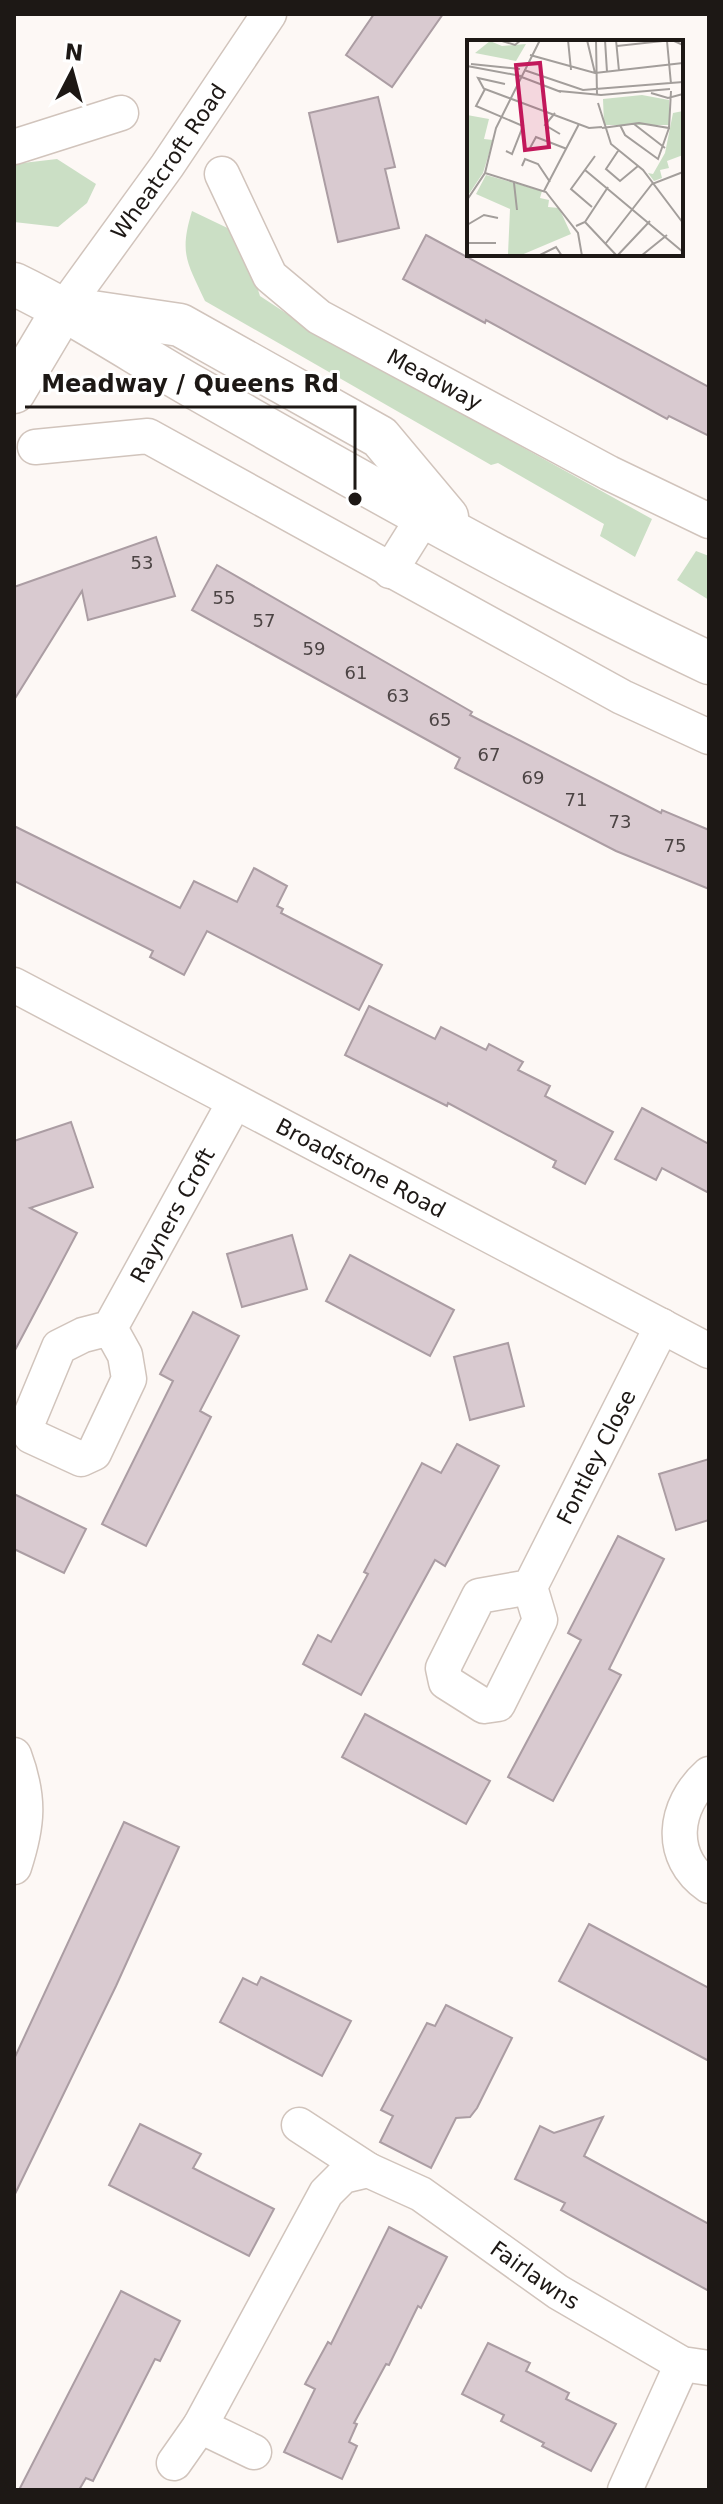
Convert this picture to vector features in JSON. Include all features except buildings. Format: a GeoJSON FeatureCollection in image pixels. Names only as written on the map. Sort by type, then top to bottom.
{"type":"FeatureCollection","features":[{"type":"Feature","properties":{"kind":"street","name":"Wheatcroft Road"},"geometry":{"type":"LineString","coordinates":[[64,308],[167,166],[269,14]]}},
{"type":"Feature","properties":{"kind":"street"},"geometry":{"type":"LineString","coordinates":[[14,147],[121,113]]}},
{"type":"Feature","properties":{"kind":"street","name":"Meadway"},"geometry":{"type":"LineString","coordinates":[[222,174],[270,276],[319,317],[609,473],[709,521]]}},
{"type":"Feature","properties":{"kind":"street"},"geometry":{"type":"LineString","coordinates":[[14,284],[64,308],[194,386],[594,609],[709,663]]}},
{"type":"Feature","properties":{"kind":"street"},"geometry":{"type":"LineString","coordinates":[[14,392],[64,308]]}},
{"type":"Feature","properties":{"kind":"street"},"geometry":{"type":"LineString","coordinates":[[64,308],[180,325],[380,437],[463,536]]}},
{"type":"Feature","properties":{"kind":"street"},"geometry":{"type":"LineString","coordinates":[[35,447],[148,436],[622,697],[709,737]]}},
{"type":"Feature","properties":{"kind":"street"},"geometry":{"type":"LineString","coordinates":[[390,571],[425,515]]}},
{"type":"Feature","properties":{"kind":"street","name":"Broadstone Road"},"geometry":{"type":"LineString","coordinates":[[14,985],[709,1351]]}},
{"type":"Feature","properties":{"kind":"street","name":"Rayners Croft"},"geometry":{"type":"LineString","coordinates":[[110,1328],[234,1103]]}},
{"type":"Feature","properties":{"kind":"street","name":"Fontley Close"},"geometry":{"type":"LineString","coordinates":[[530,1587],[662,1326]]}},
{"type":"Feature","properties":{"kind":"street"},"geometry":{"type":"LineString","coordinates":[[14,1755],[25,1793],[26,1833],[14,1867]]}},
{"type":"Feature","properties":{"kind":"street"},"geometry":{"type":"LineString","coordinates":[[709,1774],[684,1806],[679,1828],[681,1847],[687,1862],[695,1876],[709,1886]]}},
{"type":"Feature","properties":{"kind":"street","name":"Fairlawns"},"geometry":{"type":"LineString","coordinates":[[299,2125],[368,2170],[421,2194],[558,2292],[696,2366]]}},
{"type":"Feature","properties":{"kind":"street"},"geometry":{"type":"LineString","coordinates":[[174,2463],[200,2426],[326,2193],[343,2176],[368,2170]]}},
{"type":"Feature","properties":{"kind":"street"},"geometry":{"type":"LineString","coordinates":[[625,2490],[696,2366]]}},
{"type":"Feature","properties":{"kind":"street"},"geometry":{"type":"LineString","coordinates":[[200,2426],[254,2452]]}},
{"type":"Feature","properties":{"kind":"green space"},"geometry":{"type":"Polygon","coordinates":[[[57,159],[96,184],[87,203],[58,227],[14,222],[14,164],[57,159]]]}},
{"type":"Feature","properties":{"kind":"green space"},"geometry":{"type":"Polygon","coordinates":[[[192,211],[240,234],[260,296],[313,331],[652,519],[635,557],[600,536],[604,524],[498,463],[491,465],[205,301],[187,258],[186,238],[192,211]]]}},
{"type":"Feature","properties":{"kind":"green space"},"geometry":{"type":"Polygon","coordinates":[[[696,551],[709,556],[709,600],[677,580],[696,551]]]}},
{"type":"Feature","properties":{"kind":"place","name":"Meadway / Queens Rd"},"geometry":{"type":"Point","coordinates":[355,499]}}]}
